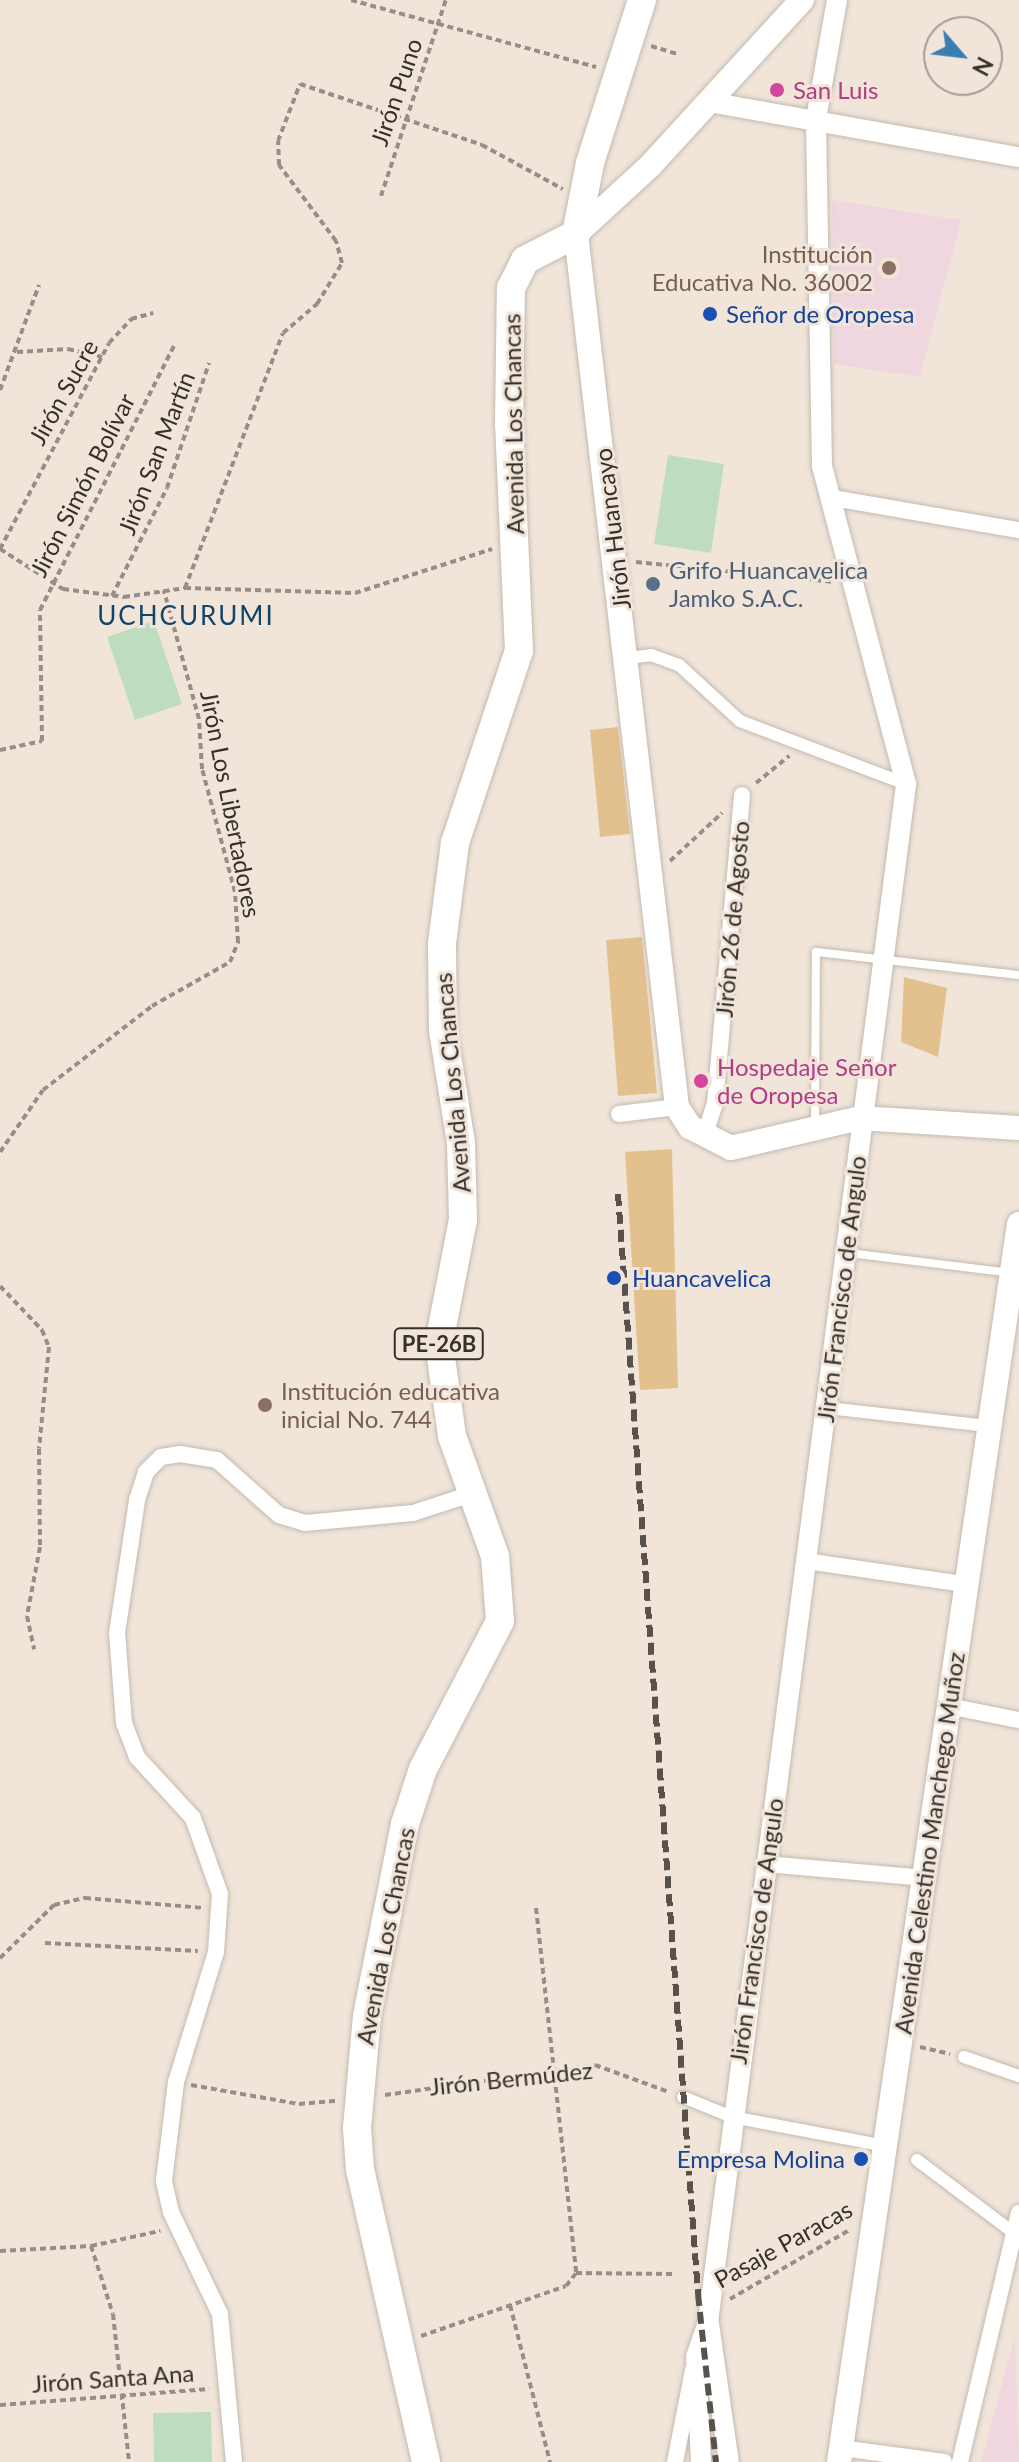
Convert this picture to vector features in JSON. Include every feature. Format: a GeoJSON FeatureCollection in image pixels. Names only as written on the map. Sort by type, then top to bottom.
{"type":"FeatureCollection","features":[{"type":"Feature","properties":{"kind":"highway"},"geometry":{"type":"LineString","coordinates":[[576,234],[584,196],[642,0]]}},
{"type":"Feature","properties":{"kind":"highway","name":"Avenida Los Chancas"},"geometry":{"type":"LineString","coordinates":[[426,2462],[360,2169],[359,2100],[370,2001],[405,1824],[423,1769],[500,1621],[495,1556],[452,1436],[439,1343],[463,1220],[461,1143],[443,1030],[442,943],[455,843],[519,651],[514,547],[511,288],[525,260],[576,234]]}},
{"type":"Feature","properties":{"kind":"main road","name":"PE-26B"},"geometry":{"type":"LineString","coordinates":[[576,234],[709,102],[802,0]]}},
{"type":"Feature","properties":{"kind":"main road","name":"Jirón Huancayo"},"geometry":{"type":"LineString","coordinates":[[576,234],[586,275],[613,559],[628,658],[677,1107]]}},
{"type":"Feature","properties":{"kind":"main road"},"geometry":{"type":"LineString","coordinates":[[677,1107],[704,1137],[731,1148],[815,1125],[860,1118],[1019,1128]]}},
{"type":"Feature","properties":{"kind":"main road","name":"Avenida Celestino Manchego Muñoz"},"geometry":{"type":"LineString","coordinates":[[840,2455],[873,2216],[926,1878],[963,1584],[1019,1224]]}},
{"type":"Feature","properties":{"kind":"street","name":"Jirón Francisco de Angulo"},"geometry":{"type":"LineString","coordinates":[[675,2462],[696,2357],[709,2313],[765,1864],[849,1253],[860,1118],[887,959],[906,784],[833,498],[822,466],[818,422],[816,119],[837,0]]}},
{"type":"Feature","properties":{"kind":"street"},"geometry":{"type":"LineString","coordinates":[[709,102],[1019,157]]}},
{"type":"Feature","properties":{"kind":"street"},"geometry":{"type":"LineString","coordinates":[[833,498],[1019,530]]}},
{"type":"Feature","properties":{"kind":"street"},"geometry":{"type":"LineString","coordinates":[[628,658],[651,655],[679,665],[740,721],[906,784]]}},
{"type":"Feature","properties":{"kind":"street","name":"Jirón 26 de Agosto"},"geometry":{"type":"LineString","coordinates":[[704,1137],[715,1104],[742,795]]}},
{"type":"Feature","properties":{"kind":"street"},"geometry":{"type":"LineString","coordinates":[[619,1114],[677,1107]]}},
{"type":"Feature","properties":{"kind":"street"},"geometry":{"type":"LineString","coordinates":[[827,1408],[988,1426]]}},
{"type":"Feature","properties":{"kind":"street"},"geometry":{"type":"LineString","coordinates":[[234,2462],[220,2314],[179,2226],[164,2181],[176,2082],[216,1952],[221,1910],[214,1864],[193,1818],[137,1757],[117,1683],[124,1566],[146,1472],[161,1457],[180,1454],[217,1460],[279,1515],[305,1523],[413,1513],[471,1494]]}},
{"type":"Feature","properties":{"kind":"street"},"geometry":{"type":"LineString","coordinates":[[806,1561],[963,1584]]}},
{"type":"Feature","properties":{"kind":"street"},"geometry":{"type":"LineString","coordinates":[[948,1706],[1019,1720]]}},
{"type":"Feature","properties":{"kind":"street"},"geometry":{"type":"LineString","coordinates":[[765,1864],[926,1878]]}},
{"type":"Feature","properties":{"kind":"street"},"geometry":{"type":"LineString","coordinates":[[964,2057],[1019,2076]]}},
{"type":"Feature","properties":{"kind":"street"},"geometry":{"type":"LineString","coordinates":[[683,2097],[732,2117],[886,2146]]}},
{"type":"Feature","properties":{"kind":"street"},"geometry":{"type":"LineString","coordinates":[[917,2160],[1016,2234]]}},
{"type":"Feature","properties":{"kind":"street"},"geometry":{"type":"LineString","coordinates":[[960,2462],[1019,2213]]}},
{"type":"Feature","properties":{"kind":"street"},"geometry":{"type":"LineString","coordinates":[[709,2313],[729,2462]]}},
{"type":"Feature","properties":{"kind":"street"},"geometry":{"type":"LineString","coordinates":[[696,2357],[701,2462]]}},
{"type":"Feature","properties":{"kind":"street"},"geometry":{"type":"LineString","coordinates":[[840,2455],[944,2462]]}},
{"type":"Feature","properties":{"kind":"lane"},"geometry":{"type":"LineString","coordinates":[[815,1125],[816,952],[1019,975]]}},
{"type":"Feature","properties":{"kind":"lane"},"geometry":{"type":"LineString","coordinates":[[849,1253],[1012,1273]]}},
{"type":"Feature","properties":{"kind":"path"},"geometry":{"type":"LineString","coordinates":[[351,0],[437,28],[619,74]]}},
{"type":"Feature","properties":{"kind":"path","name":"Jirón Puno"},"geometry":{"type":"LineString","coordinates":[[381,196],[404,119],[446,0]]}},
{"type":"Feature","properties":{"kind":"path"},"geometry":{"type":"LineString","coordinates":[[185,588],[283,333],[317,304],[342,263],[336,241],[279,165],[278,141],[300,84],[482,145],[584,196]]}},
{"type":"Feature","properties":{"kind":"path"},"geometry":{"type":"LineString","coordinates":[[0,390],[39,285]]}},
{"type":"Feature","properties":{"kind":"path","name":"Jirón Sucre"},"geometry":{"type":"LineString","coordinates":[[0,549],[102,357],[131,319],[153,313]]}},
{"type":"Feature","properties":{"kind":"path","name":"Jirón Simón Bolívar"},"geometry":{"type":"LineString","coordinates":[[0,750],[42,741],[40,610],[51,580],[174,346]]}},
{"type":"Feature","properties":{"kind":"path"},"geometry":{"type":"LineString","coordinates":[[16,353],[68,349],[102,357]]}},
{"type":"Feature","properties":{"kind":"path","name":"Jirón San Martín"},"geometry":{"type":"LineString","coordinates":[[112,596],[167,488],[209,363]]}},
{"type":"Feature","properties":{"kind":"path"},"geometry":{"type":"LineString","coordinates":[[0,549],[63,589],[112,596],[185,588],[355,593],[410,579],[452,557],[514,547]]}},
{"type":"Feature","properties":{"kind":"path"},"geometry":{"type":"LineString","coordinates":[[613,559],[855,584]]}},
{"type":"Feature","properties":{"kind":"path","name":"Jirón Los Libertadores"},"geometry":{"type":"LineString","coordinates":[[0,1152],[43,1090],[152,1006],[230,962],[238,942],[235,892],[202,769],[199,719],[164,591]]}},
{"type":"Feature","properties":{"kind":"path"},"geometry":{"type":"LineString","coordinates":[[0,1286],[42,1330],[49,1347],[39,1449],[40,1547],[27,1616],[34,1649]]}},
{"type":"Feature","properties":{"kind":"path"},"geometry":{"type":"LineString","coordinates":[[0,1958],[54,1905],[85,1898],[221,1910]]}},
{"type":"Feature","properties":{"kind":"path"},"geometry":{"type":"LineString","coordinates":[[401,2341],[566,2286],[576,2273],[536,1908]]}},
{"type":"Feature","properties":{"kind":"path"},"geometry":{"type":"LineString","coordinates":[[45,1943],[216,1952]]}},
{"type":"Feature","properties":{"kind":"path"},"geometry":{"type":"LineString","coordinates":[[901,2042],[964,2057]]}},
{"type":"Feature","properties":{"kind":"path","name":"Jirón Bermúdez"},"geometry":{"type":"LineString","coordinates":[[176,2082],[299,2104],[359,2100],[595,2065],[683,2097]]}},
{"type":"Feature","properties":{"kind":"path","name":"Pasaje Paracas"},"geometry":{"type":"LineString","coordinates":[[709,2313],[873,2216]]}},
{"type":"Feature","properties":{"kind":"path"},"geometry":{"type":"LineString","coordinates":[[0,2251],[91,2246],[179,2226]]}},
{"type":"Feature","properties":{"kind":"path"},"geometry":{"type":"LineString","coordinates":[[91,2246],[113,2314],[129,2462]]}},
{"type":"Feature","properties":{"kind":"path"},"geometry":{"type":"LineString","coordinates":[[576,2273],[673,2274]]}},
{"type":"Feature","properties":{"kind":"path"},"geometry":{"type":"LineString","coordinates":[[510,2305],[550,2462]]}},
{"type":"Feature","properties":{"kind":"path","name":"Jirón Santa Ana"},"geometry":{"type":"LineString","coordinates":[[0,2405],[229,2387]]}},
{"type":"Feature","properties":{"kind":"shaded area","name":"Institución Educativa No. 36002"},"geometry":{"type":"Polygon","coordinates":[[[832,200],[961,220],[920,377],[834,364],[832,200]]]}},
{"type":"Feature","properties":{"kind":"shaded area"},"geometry":{"type":"Polygon","coordinates":[[[1015,2336],[1019,2462],[981,2462],[1015,2336]]]}},
{"type":"Feature","properties":{"kind":"green space"},"geometry":{"type":"Polygon","coordinates":[[[668,455],[724,464],[711,553],[654,544],[668,455]]]}},
{"type":"Feature","properties":{"kind":"green space"},"geometry":{"type":"Polygon","coordinates":[[[154,621],[182,704],[135,720],[107,637],[154,621]]]}},
{"type":"Feature","properties":{"kind":"green space"},"geometry":{"type":"Polygon","coordinates":[[[211,2412],[212,2462],[154,2462],[153,2413],[211,2412]]]}},
{"type":"Feature","properties":{"kind":"building"},"geometry":{"type":"Polygon","coordinates":[[[618,727],[630,834],[600,837],[590,730],[618,727]]]}},
{"type":"Feature","properties":{"kind":"building"},"geometry":{"type":"Polygon","coordinates":[[[642,937],[657,1093],[618,1096],[606,940],[642,937]]]}},
{"type":"Feature","properties":{"kind":"building"},"geometry":{"type":"Polygon","coordinates":[[[904,977],[947,988],[938,1057],[901,1042],[904,977]]]}},
{"type":"Feature","properties":{"kind":"building"},"geometry":{"type":"Polygon","coordinates":[[[672,1149],[678,1388],[640,1390],[625,1152],[672,1149]]]}},
{"type":"Feature","properties":{"kind":"railway"},"geometry":{"type":"LineString","coordinates":[[618,1194],[698,2294],[716,2462]]}},
{"type":"Feature","properties":{"kind":"place","name":"San Luis"},"geometry":{"type":"Point","coordinates":[777,90]}},
{"type":"Feature","properties":{"kind":"place","name":"Institución Educativa No. 36002"},"geometry":{"type":"Point","coordinates":[889,268]}},
{"type":"Feature","properties":{"kind":"place","name":"Señor de Oropesa"},"geometry":{"type":"Point","coordinates":[710,314]}},
{"type":"Feature","properties":{"kind":"place","name":"Grifo Huancavelica Jamko S.A.C."},"geometry":{"type":"Point","coordinates":[653,584]}},
{"type":"Feature","properties":{"kind":"place","name":"Hospedaje Señor de Oropesa"},"geometry":{"type":"Point","coordinates":[701,1081]}},
{"type":"Feature","properties":{"kind":"place","name":"Huancavelica"},"geometry":{"type":"Point","coordinates":[614,1278]}},
{"type":"Feature","properties":{"kind":"place","name":"Institución educativa inicial No. 744"},"geometry":{"type":"Point","coordinates":[265,1405]}},
{"type":"Feature","properties":{"kind":"place","name":"Empresa Molina"},"geometry":{"type":"Point","coordinates":[861,2159]}},
{"type":"Feature","properties":{"kind":"district","name":"UCHCURUMI"},"geometry":{"type":"Point","coordinates":[186,616]}}]}
